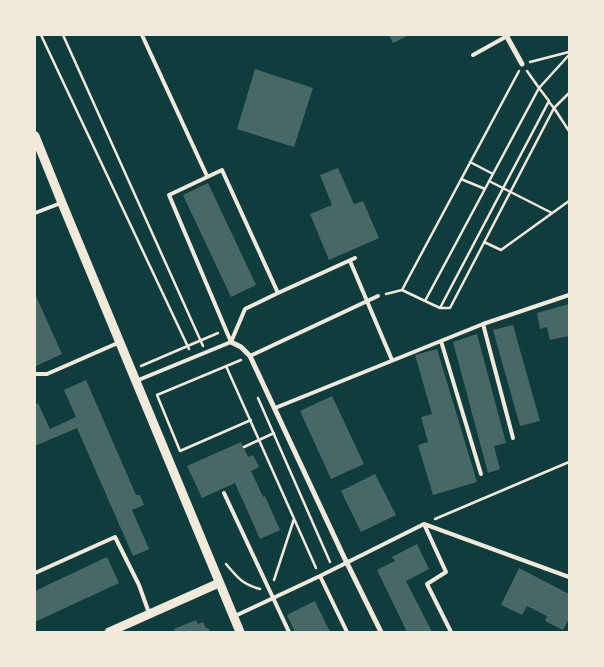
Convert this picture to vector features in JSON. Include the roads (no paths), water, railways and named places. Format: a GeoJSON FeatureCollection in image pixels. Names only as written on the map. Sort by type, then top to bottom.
{"type":"FeatureCollection","features":[{"type":"Feature","properties":{"kind":"street"},"geometry":{"type":"LineString","coordinates":[[507,35],[522,64]]}},
{"type":"Feature","properties":{"kind":"street"},"geometry":{"type":"LineString","coordinates":[[35,136],[240,632]]}},
{"type":"Feature","properties":{"kind":"street"},"geometry":{"type":"LineString","coordinates":[[231,342],[241,347],[250,356],[343,556],[381,632]]}},
{"type":"Feature","properties":{"kind":"street"},"geometry":{"type":"LineString","coordinates":[[109,632],[219,583]]}},
{"type":"Feature","properties":{"kind":"lane"},"geometry":{"type":"LineString","coordinates":[[142,35],[207,176]]}},
{"type":"Feature","properties":{"kind":"lane"},"geometry":{"type":"LineString","coordinates":[[474,55],[507,35]]}},
{"type":"Feature","properties":{"kind":"lane"},"geometry":{"type":"LineString","coordinates":[[231,342],[169,195],[222,170],[278,293]]}},
{"type":"Feature","properties":{"kind":"lane"},"geometry":{"type":"LineString","coordinates":[[35,213],[62,203]]}},
{"type":"Feature","properties":{"kind":"lane"},"geometry":{"type":"LineString","coordinates":[[136,381],[231,342],[245,309],[355,258]]}},
{"type":"Feature","properties":{"kind":"lane"},"geometry":{"type":"LineString","coordinates":[[350,261],[392,360]]}},
{"type":"Feature","properties":{"kind":"lane"},"geometry":{"type":"LineString","coordinates":[[275,408],[483,324],[569,295]]}},
{"type":"Feature","properties":{"kind":"lane"},"geometry":{"type":"LineString","coordinates":[[250,356],[378,296]]}},
{"type":"Feature","properties":{"kind":"lane"},"geometry":{"type":"LineString","coordinates":[[483,324],[513,438]]}},
{"type":"Feature","properties":{"kind":"lane"},"geometry":{"type":"LineString","coordinates":[[441,341],[481,474]]}},
{"type":"Feature","properties":{"kind":"lane"},"geometry":{"type":"LineString","coordinates":[[35,374],[47,374],[120,342]]}},
{"type":"Feature","properties":{"kind":"lane"},"geometry":{"type":"LineString","coordinates":[[224,493],[289,632]]}},
{"type":"Feature","properties":{"kind":"lane"},"geometry":{"type":"LineString","coordinates":[[424,524],[446,572],[427,584],[451,632]]}},
{"type":"Feature","properties":{"kind":"lane"},"geometry":{"type":"LineString","coordinates":[[234,617],[424,524],[569,577]]}},
{"type":"Feature","properties":{"kind":"lane"},"geometry":{"type":"LineString","coordinates":[[35,574],[115,537],[139,585],[149,614]]}},
{"type":"Feature","properties":{"kind":"lane"},"geometry":{"type":"LineString","coordinates":[[320,576],[347,632]]}}]}
